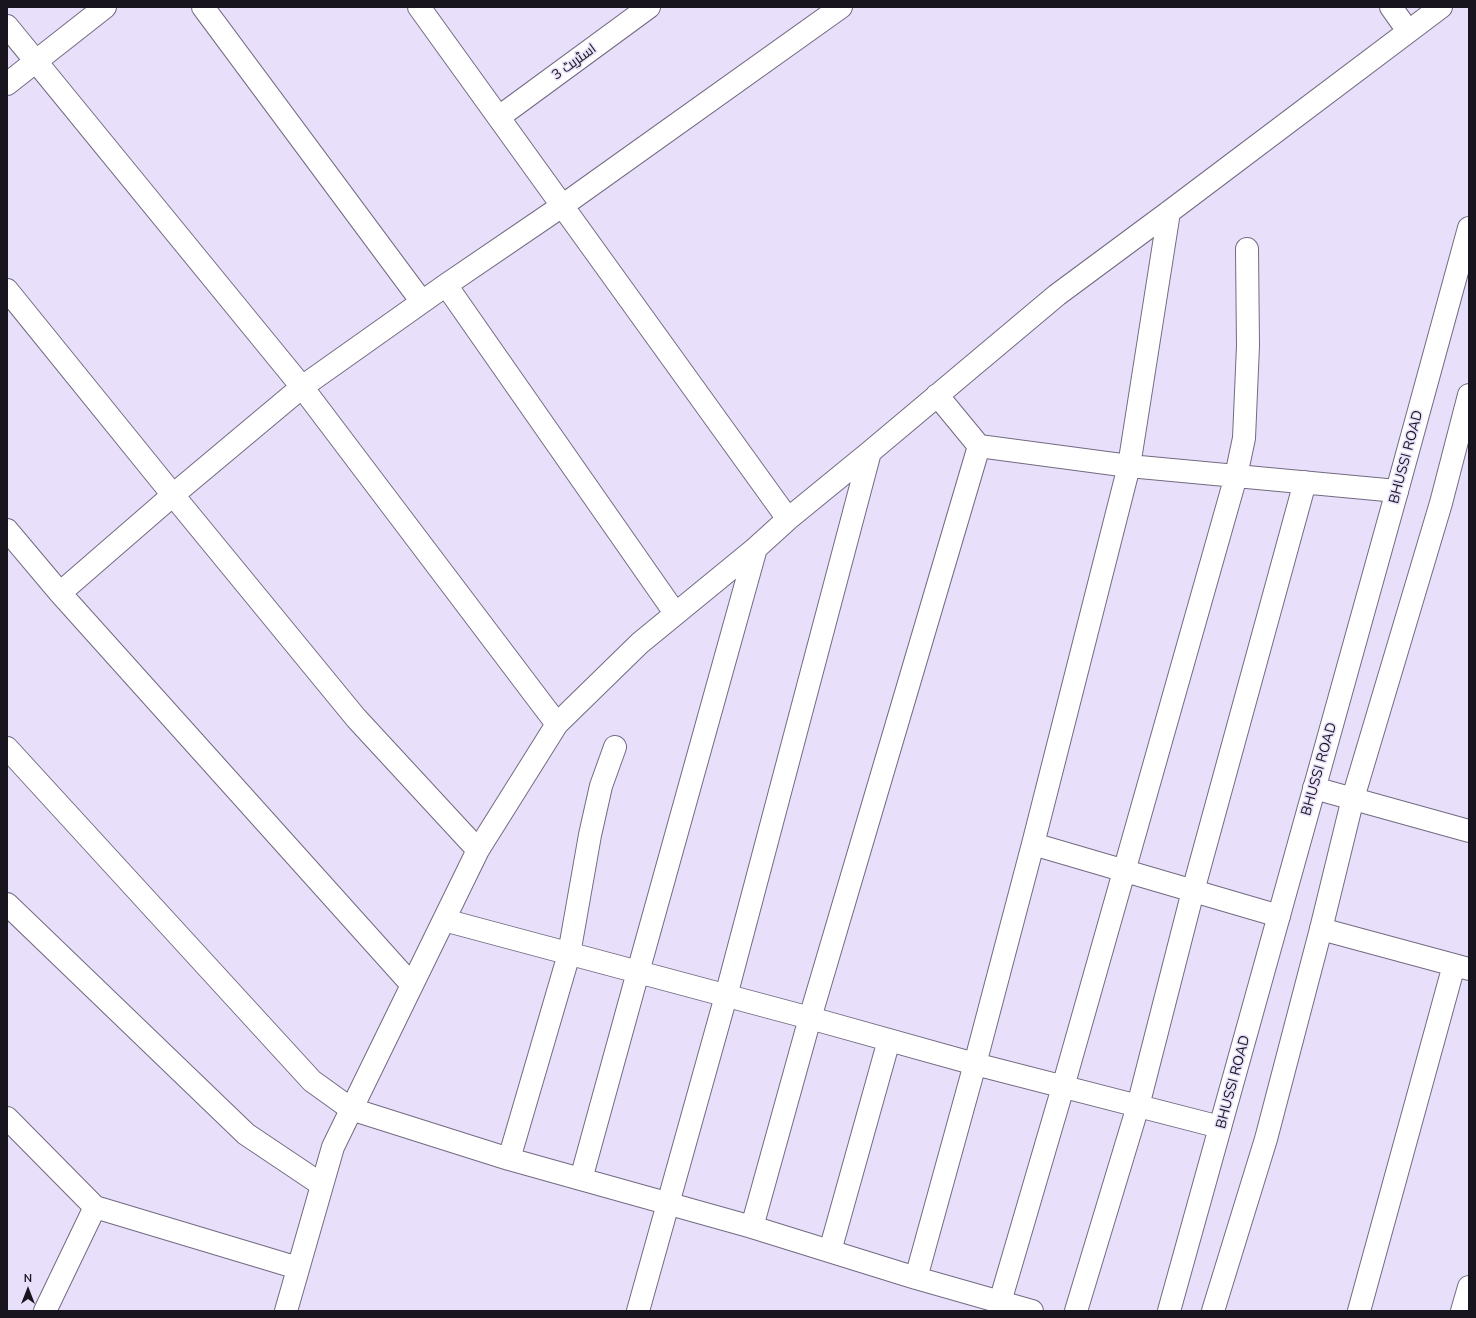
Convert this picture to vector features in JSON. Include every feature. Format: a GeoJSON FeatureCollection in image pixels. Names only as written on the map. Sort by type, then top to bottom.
{"type":"FeatureCollection","features":[{"type":"Feature","properties":{"kind":"street"},"geometry":{"type":"LineString","coordinates":[[7,84],[105,7]]}},
{"type":"Feature","properties":{"kind":"street"},"geometry":{"type":"LineString","coordinates":[[204,7],[422,302]]}},
{"type":"Feature","properties":{"kind":"street"},"geometry":{"type":"LineString","coordinates":[[419,7],[788,519]]}},
{"type":"Feature","properties":{"kind":"street","name":"اسٹریٹ 3"},"geometry":{"type":"LineString","coordinates":[[499,117],[649,7]]}},
{"type":"Feature","properties":{"kind":"street"},"geometry":{"type":"LineString","coordinates":[[60,592],[302,387],[446,285],[562,206],[841,7]]}},
{"type":"Feature","properties":{"kind":"street"},"geometry":{"type":"LineString","coordinates":[[1391,7],[1408,31]]}},
{"type":"Feature","properties":{"kind":"street"},"geometry":{"type":"LineString","coordinates":[[286,1311],[333,1147],[478,850],[557,724],[640,643],[756,548],[788,519],[870,452],[1057,294],[1169,212],[1441,7]]}},
{"type":"Feature","properties":{"kind":"street"},"geometry":{"type":"LineString","coordinates":[[7,26],[302,387],[557,724]]}},
{"type":"Feature","properties":{"kind":"street"},"geometry":{"type":"LineString","coordinates":[[916,1278],[1034,844],[1129,466],[1169,212]]}},
{"type":"Feature","properties":{"kind":"street","name":"BHUSSI ROAD"},"geometry":{"type":"LineString","coordinates":[[1169,1311],[1398,491],[1469,228]]}},
{"type":"Feature","properties":{"kind":"street"},"geometry":{"type":"LineString","coordinates":[[1000,1302],[1064,1087],[1236,476],[1244,438],[1248,346],[1247,249]]}},
{"type":"Feature","properties":{"kind":"street"},"geometry":{"type":"LineString","coordinates":[[446,285],[675,613]]}},
{"type":"Feature","properties":{"kind":"street"},"geometry":{"type":"LineString","coordinates":[[7,290],[356,718],[478,850]]}},
{"type":"Feature","properties":{"kind":"street"},"geometry":{"type":"LineString","coordinates":[[936,395],[979,446],[1129,466],[1398,491]]}},
{"type":"Feature","properties":{"kind":"street"},"geometry":{"type":"LineString","coordinates":[[1213,1311],[1266,1139],[1321,929],[1353,798],[1441,503],[1469,395]]}},
{"type":"Feature","properties":{"kind":"street"},"geometry":{"type":"LineString","coordinates":[[752,1227],[810,1018],[979,446]]}},
{"type":"Feature","properties":{"kind":"street"},"geometry":{"type":"LineString","coordinates":[[638,1311],[726,996],[870,452]]}},
{"type":"Feature","properties":{"kind":"street"},"geometry":{"type":"LineString","coordinates":[[1076,1311],[1138,1106],[1194,891],[1305,482]]}},
{"type":"Feature","properties":{"kind":"street"},"geometry":{"type":"LineString","coordinates":[[7,530],[60,592],[412,985]]}},
{"type":"Feature","properties":{"kind":"street"},"geometry":{"type":"LineString","coordinates":[[582,1179],[756,548]]}},
{"type":"Feature","properties":{"kind":"street"},"geometry":{"type":"LineString","coordinates":[[509,1159],[569,954],[588,842],[597,800],[615,747]]}},
{"type":"Feature","properties":{"kind":"street"},"geometry":{"type":"LineString","coordinates":[[7,748],[312,1081],[351,1109],[509,1159],[752,1227],[916,1278],[1032,1311]]}},
{"type":"Feature","properties":{"kind":"street"},"geometry":{"type":"LineString","coordinates":[[1314,788],[1469,831]]}},
{"type":"Feature","properties":{"kind":"street"},"geometry":{"type":"LineString","coordinates":[[1034,844],[1279,916]]}},
{"type":"Feature","properties":{"kind":"street"},"geometry":{"type":"LineString","coordinates":[[7,904],[246,1134],[322,1185]]}},
{"type":"Feature","properties":{"kind":"street"},"geometry":{"type":"LineString","coordinates":[[444,920],[810,1018],[975,1064],[1220,1127]]}},
{"type":"Feature","properties":{"kind":"street"},"geometry":{"type":"LineString","coordinates":[[1321,929],[1461,966],[1359,1311]]}},
{"type":"Feature","properties":{"kind":"street"},"geometry":{"type":"LineString","coordinates":[[830,1251],[889,1040]]}},
{"type":"Feature","properties":{"kind":"street"},"geometry":{"type":"LineString","coordinates":[[7,1118],[95,1207],[298,1268]]}},
{"type":"Feature","properties":{"kind":"street"},"geometry":{"type":"LineString","coordinates":[[45,1311],[95,1207]]}}]}
